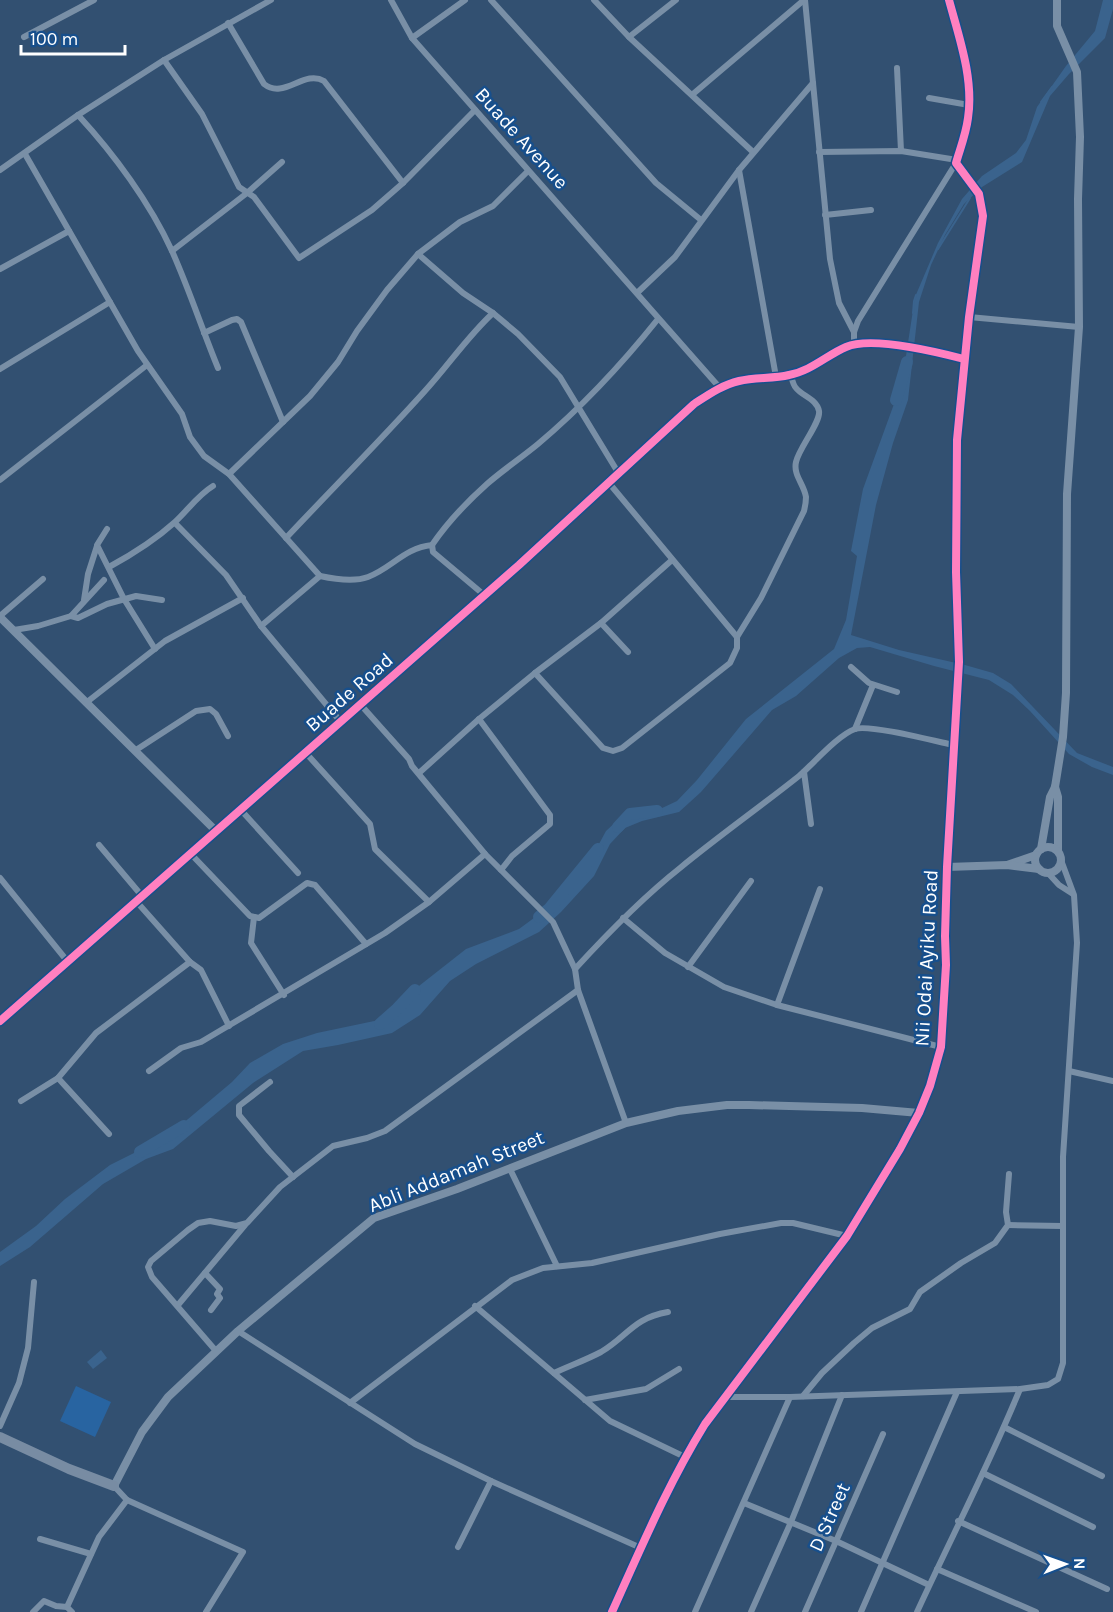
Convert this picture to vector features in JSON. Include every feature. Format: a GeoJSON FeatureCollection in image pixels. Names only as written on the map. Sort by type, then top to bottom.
{"type":"FeatureCollection","features":[{"type":"Feature","properties":{"kind":"main road"},"geometry":{"type":"LineString","coordinates":[[0,1437],[69,1469],[114,1486]]}},
{"type":"Feature","properties":{"kind":"street"},"geometry":{"type":"LineString","coordinates":[[24,37],[94,0]]}},
{"type":"Feature","properties":{"kind":"street"},"geometry":{"type":"LineString","coordinates":[[0,170],[78,115],[165,60],[271,0]]}},
{"type":"Feature","properties":{"kind":"street","name":"Buade Avenue"},"geometry":{"type":"LineString","coordinates":[[391,0],[412,38],[720,388]]}},
{"type":"Feature","properties":{"kind":"street"},"geometry":{"type":"LineString","coordinates":[[412,38],[465,0]]}},
{"type":"Feature","properties":{"kind":"street"},"geometry":{"type":"LineString","coordinates":[[491,0],[656,183],[701,220]]}},
{"type":"Feature","properties":{"kind":"street"},"geometry":{"type":"LineString","coordinates":[[594,0],[629,37],[753,152]]}},
{"type":"Feature","properties":{"kind":"street"},"geometry":{"type":"LineString","coordinates":[[629,37],[676,0]]}},
{"type":"Feature","properties":{"kind":"street"},"geometry":{"type":"LineString","coordinates":[[693,94],[804,0]]}},
{"type":"Feature","properties":{"kind":"street"},"geometry":{"type":"LineString","coordinates":[[804,0],[833,281],[839,303],[854,332]]}},
{"type":"Feature","properties":{"kind":"street"},"geometry":{"type":"LineString","coordinates":[[949,0],[966,72],[969,105],[967,124],[957,162],[858,321],[854,332],[854,344],[869,342],[964,359]]}},
{"type":"Feature","properties":{"kind":"street"},"geometry":{"type":"LineString","coordinates":[[1039,869],[1035,862],[1050,797],[1055,787],[1063,737],[1066,693],[1067,494],[1079,327],[1080,137],[1077,72],[1057,26],[1057,0]]}},
{"type":"Feature","properties":{"kind":"street"},"geometry":{"type":"LineString","coordinates":[[228,23],[264,84],[269,88],[281,88],[313,77],[324,81],[403,183]]}},
{"type":"Feature","properties":{"kind":"street"},"geometry":{"type":"LineString","coordinates":[[165,60],[202,114],[239,187],[254,197],[296,257],[301,258],[372,210],[403,183],[475,110]]}},
{"type":"Feature","properties":{"kind":"street"},"geometry":{"type":"LineString","coordinates":[[897,68],[901,151]]}},
{"type":"Feature","properties":{"kind":"street"},"geometry":{"type":"LineString","coordinates":[[637,293],[675,257],[753,152],[813,83]]}},
{"type":"Feature","properties":{"kind":"street"},"geometry":{"type":"LineString","coordinates":[[929,98],[969,105]]}},
{"type":"Feature","properties":{"kind":"street"},"geometry":{"type":"LineString","coordinates":[[78,115],[105,145],[153,216],[172,251],[218,368]]}},
{"type":"Feature","properties":{"kind":"street"},"geometry":{"type":"LineString","coordinates":[[819,152],[901,151],[957,162]]}},
{"type":"Feature","properties":{"kind":"street"},"geometry":{"type":"LineString","coordinates":[[24,154],[147,365],[182,414],[190,437],[204,456],[229,474],[320,576],[341,579],[370,577],[413,549],[432,545]]}},
{"type":"Feature","properties":{"kind":"street"},"geometry":{"type":"LineString","coordinates":[[172,251],[247,193],[282,162]]}},
{"type":"Feature","properties":{"kind":"street","name":"Nii Odai Ayiku Road"},"geometry":{"type":"LineString","coordinates":[[612,1612],[685,1457],[705,1424],[847,1236],[900,1149],[930,1086],[941,1047],[946,965],[947,867],[959,662],[956,572],[957,440],[969,317],[984,216],[979,194],[957,162]]}},
{"type":"Feature","properties":{"kind":"street"},"geometry":{"type":"LineString","coordinates":[[739,170],[776,377]]}},
{"type":"Feature","properties":{"kind":"street"},"geometry":{"type":"LineString","coordinates":[[229,474],[310,396],[338,362],[387,290],[418,254],[460,222],[493,206],[528,171]]}},
{"type":"Feature","properties":{"kind":"street"},"geometry":{"type":"LineString","coordinates":[[825,215],[871,210]]}},
{"type":"Feature","properties":{"kind":"street"},"geometry":{"type":"LineString","coordinates":[[0,269],[69,231]]}},
{"type":"Feature","properties":{"kind":"street"},"geometry":{"type":"LineString","coordinates":[[418,254],[463,293],[493,313],[518,334],[560,377],[620,474]]}},
{"type":"Feature","properties":{"kind":"street"},"geometry":{"type":"LineString","coordinates":[[0,369],[110,302]]}},
{"type":"Feature","properties":{"kind":"street"},"geometry":{"type":"LineString","coordinates":[[286,538],[386,435],[438,378],[477,328],[493,313]]}},
{"type":"Feature","properties":{"kind":"street"},"geometry":{"type":"LineString","coordinates":[[969,317],[1079,327]]}},
{"type":"Feature","properties":{"kind":"street"},"geometry":{"type":"LineString","coordinates":[[204,333],[232,320],[237,319],[241,322],[284,422]]}},
{"type":"Feature","properties":{"kind":"street"},"geometry":{"type":"LineString","coordinates":[[483,594],[433,552],[432,545],[438,535],[487,484],[538,445],[580,407],[635,348],[658,319]]}},
{"type":"Feature","properties":{"kind":"street","name":"Buade Road"},"geometry":{"type":"LineString","coordinates":[[0,1021],[620,474],[686,411],[720,388],[738,381],[791,375],[854,344]]}},
{"type":"Feature","properties":{"kind":"street"},"geometry":{"type":"LineString","coordinates":[[0,480],[147,365]]}},
{"type":"Feature","properties":{"kind":"street"},"geometry":{"type":"LineString","coordinates":[[535,673],[603,747],[613,751],[622,748],[730,663],[737,648],[737,637],[761,597],[804,511],[806,498],[795,471],[796,462],[799,452],[819,417],[819,410],[816,404],[796,389],[791,375]]}},
{"type":"Feature","properties":{"kind":"street"},"geometry":{"type":"LineString","coordinates":[[609,483],[737,637]]}},
{"type":"Feature","properties":{"kind":"street"},"geometry":{"type":"LineString","coordinates":[[110,567],[138,552],[175,523],[202,493],[213,486]]}},
{"type":"Feature","properties":{"kind":"street"},"geometry":{"type":"LineString","coordinates":[[175,523],[226,575],[261,626],[339,721]]}},
{"type":"Feature","properties":{"kind":"street"},"geometry":{"type":"LineString","coordinates":[[84,603],[88,574],[97,545],[107,529]]}},
{"type":"Feature","properties":{"kind":"street"},"geometry":{"type":"LineString","coordinates":[[97,545],[124,599],[155,649]]}},
{"type":"Feature","properties":{"kind":"street"},"geometry":{"type":"LineString","coordinates":[[419,773],[479,719],[601,622],[672,561]]}},
{"type":"Feature","properties":{"kind":"street"},"geometry":{"type":"LineString","coordinates":[[261,626],[320,576]]}},
{"type":"Feature","properties":{"kind":"street"},"geometry":{"type":"LineString","coordinates":[[43,579],[1,621],[14,630],[215,830]]}},
{"type":"Feature","properties":{"kind":"street"},"geometry":{"type":"LineString","coordinates":[[14,630],[38,626],[70,616],[104,580]]}},
{"type":"Feature","properties":{"kind":"street"},"geometry":{"type":"LineString","coordinates":[[70,616],[78,618],[107,604],[136,596],[162,600]]}},
{"type":"Feature","properties":{"kind":"street"},"geometry":{"type":"LineString","coordinates":[[87,702],[175,635],[243,598]]}},
{"type":"Feature","properties":{"kind":"street"},"geometry":{"type":"LineString","coordinates":[[601,622],[628,652]]}},
{"type":"Feature","properties":{"kind":"street"},"geometry":{"type":"LineString","coordinates":[[851,667],[873,685],[897,692]]}},
{"type":"Feature","properties":{"kind":"street"},"geometry":{"type":"LineString","coordinates":[[855,729],[873,685]]}},
{"type":"Feature","properties":{"kind":"street"},"geometry":{"type":"LineString","coordinates":[[360,704],[404,753],[485,854],[554,922],[575,969],[578,990],[626,1123]]}},
{"type":"Feature","properties":{"kind":"street"},"geometry":{"type":"LineString","coordinates":[[136,750],[196,711],[203,709],[210,709],[216,714],[228,736]]}},
{"type":"Feature","properties":{"kind":"street"},"geometry":{"type":"LineString","coordinates":[[479,719],[550,815],[550,824],[512,856],[501,870]]}},
{"type":"Feature","properties":{"kind":"street"},"geometry":{"type":"LineString","coordinates":[[575,969],[623,918],[679,868],[804,772],[855,729],[874,729],[953,745]]}},
{"type":"Feature","properties":{"kind":"street"},"geometry":{"type":"LineString","coordinates":[[305,752],[370,824],[375,849],[429,902]]}},
{"type":"Feature","properties":{"kind":"street"},"geometry":{"type":"LineString","coordinates":[[804,772],[811,824]]}},
{"type":"Feature","properties":{"kind":"street"},"geometry":{"type":"LineString","coordinates":[[725,1397],[1020,1389],[1048,1385],[1058,1379],[1063,1363],[1063,1157],[1077,943],[1074,895],[1058,851],[1058,797],[1055,787]]}},
{"type":"Feature","properties":{"kind":"street"},"geometry":{"type":"LineString","coordinates":[[240,809],[298,873]]}},
{"type":"Feature","properties":{"kind":"street"},"geometry":{"type":"LineString","coordinates":[[99,845],[190,962],[201,970],[229,1026]]}},
{"type":"Feature","properties":{"kind":"street"},"geometry":{"type":"LineString","coordinates":[[1007,865],[1050,847],[1058,851]]}},
{"type":"Feature","properties":{"kind":"street"},"geometry":{"type":"LineString","coordinates":[[190,853],[254,917],[259,918],[307,883],[311,883],[366,944]]}},
{"type":"Feature","properties":{"kind":"street"},"geometry":{"type":"LineString","coordinates":[[148,1071],[182,1048],[201,1042],[284,995],[366,944],[429,902],[485,854]]}},
{"type":"Feature","properties":{"kind":"street"},"geometry":{"type":"LineString","coordinates":[[1048,873],[1058,869],[1061,860]]}},
{"type":"Feature","properties":{"kind":"street"},"geometry":{"type":"LineString","coordinates":[[947,867],[1007,865],[1039,869],[1048,873],[1059,885],[1074,895]]}},
{"type":"Feature","properties":{"kind":"street"},"geometry":{"type":"LineString","coordinates":[[0,878],[68,962]]}},
{"type":"Feature","properties":{"kind":"street"},"geometry":{"type":"LineString","coordinates":[[688,967],[751,881]]}},
{"type":"Feature","properties":{"kind":"street"},"geometry":{"type":"LineString","coordinates":[[777,1005],[820,889]]}},
{"type":"Feature","properties":{"kind":"street"},"geometry":{"type":"LineString","coordinates":[[254,917],[251,943],[284,995]]}},
{"type":"Feature","properties":{"kind":"street"},"geometry":{"type":"LineString","coordinates":[[623,918],[665,953],[724,987],[777,1005],[941,1047]]}},
{"type":"Feature","properties":{"kind":"street"},"geometry":{"type":"LineString","coordinates":[[21,1101],[58,1078],[96,1033],[190,962]]}},
{"type":"Feature","properties":{"kind":"street"},"geometry":{"type":"LineString","coordinates":[[178,1305],[280,1187],[333,1146],[385,1131],[578,990]]}},
{"type":"Feature","properties":{"kind":"street"},"geometry":{"type":"LineString","coordinates":[[1069,1071],[1113,1081]]}},
{"type":"Feature","properties":{"kind":"street"},"geometry":{"type":"LineString","coordinates":[[58,1078],[109,1134]]}},
{"type":"Feature","properties":{"kind":"street"},"geometry":{"type":"LineString","coordinates":[[270,1082],[240,1106],[239,1115],[293,1177]]}},
{"type":"Feature","properties":{"kind":"street","name":"Abli Addamah Street"},"geometry":{"type":"LineString","coordinates":[[114,1486],[142,1432],[168,1396],[238,1331],[374,1218],[510,1169],[626,1123],[678,1111],[727,1105],[862,1108],[919,1113]]}},
{"type":"Feature","properties":{"kind":"street"},"geometry":{"type":"LineString","coordinates":[[510,1169],[557,1266]]}},
{"type":"Feature","properties":{"kind":"street"},"geometry":{"type":"LineString","coordinates":[[803,1396],[822,1373],[872,1328],[910,1309],[920,1292],[960,1263],[995,1243],[1008,1225],[1006,1212],[1010,1174]]}},
{"type":"Feature","properties":{"kind":"street"},"geometry":{"type":"LineString","coordinates":[[216,1351],[152,1277],[148,1267],[151,1261],[198,1223],[210,1221],[236,1226],[247,1223]]}},
{"type":"Feature","properties":{"kind":"street"},"geometry":{"type":"LineString","coordinates":[[350,1403],[512,1280],[543,1268],[592,1263],[720,1234],[781,1223],[793,1223],[847,1236]]}},
{"type":"Feature","properties":{"kind":"street"},"geometry":{"type":"LineString","coordinates":[[1008,1225],[1062,1226]]}},
{"type":"Feature","properties":{"kind":"street"},"geometry":{"type":"LineString","coordinates":[[205,1273],[220,1289],[217,1294],[220,1298],[211,1310]]}},
{"type":"Feature","properties":{"kind":"street"},"geometry":{"type":"LineString","coordinates":[[0,1426],[19,1383],[28,1348],[34,1282]]}},
{"type":"Feature","properties":{"kind":"street"},"geometry":{"type":"LineString","coordinates":[[476,1306],[610,1421],[685,1457]]}},
{"type":"Feature","properties":{"kind":"street"},"geometry":{"type":"LineString","coordinates":[[554,1373],[602,1351],[651,1315],[668,1312]]}},
{"type":"Feature","properties":{"kind":"street"},"geometry":{"type":"LineString","coordinates":[[238,1331],[415,1443],[491,1481],[641,1548]]}},
{"type":"Feature","properties":{"kind":"street"},"geometry":{"type":"LineString","coordinates":[[585,1400],[646,1389],[679,1370]]}},
{"type":"Feature","properties":{"kind":"street"},"geometry":{"type":"LineString","coordinates":[[917,1612],[1020,1389]]}},
{"type":"Feature","properties":{"kind":"street"},"geometry":{"type":"LineString","coordinates":[[861,1612],[957,1392]]}},
{"type":"Feature","properties":{"kind":"street"},"geometry":{"type":"LineString","coordinates":[[751,1612],[842,1395]]}},
{"type":"Feature","properties":{"kind":"street"},"geometry":{"type":"LineString","coordinates":[[695,1612],[790,1397]]}},
{"type":"Feature","properties":{"kind":"street"},"geometry":{"type":"LineString","coordinates":[[1004,1427],[1102,1476]]}},
{"type":"Feature","properties":{"kind":"street","name":"D Street"},"geometry":{"type":"LineString","coordinates":[[805,1612],[883,1434]]}},
{"type":"Feature","properties":{"kind":"street"},"geometry":{"type":"LineString","coordinates":[[983,1473],[1093,1527]]}},
{"type":"Feature","properties":{"kind":"street"},"geometry":{"type":"LineString","coordinates":[[458,1547],[491,1481]]}},
{"type":"Feature","properties":{"kind":"street"},"geometry":{"type":"LineString","coordinates":[[114,1486],[127,1500],[243,1552],[206,1612]]}},
{"type":"Feature","properties":{"kind":"street"},"geometry":{"type":"LineString","coordinates":[[67,1607],[99,1537],[127,1500]]}},
{"type":"Feature","properties":{"kind":"street"},"geometry":{"type":"LineString","coordinates":[[744,1503],[791,1521],[929,1585]]}},
{"type":"Feature","properties":{"kind":"street"},"geometry":{"type":"LineString","coordinates":[[958,1521],[1107,1589]]}},
{"type":"Feature","properties":{"kind":"street"},"geometry":{"type":"LineString","coordinates":[[40,1539],[91,1554]]}},
{"type":"Feature","properties":{"kind":"street"},"geometry":{"type":"LineString","coordinates":[[937,1569],[1036,1612]]}},
{"type":"Feature","properties":{"kind":"street"},"geometry":{"type":"LineString","coordinates":[[33,1612],[44,1601],[56,1606],[67,1607],[72,1612]]}},
{"type":"Feature","properties":{"kind":"shaded area"},"geometry":{"type":"Polygon","coordinates":[[[1103,0],[1113,0],[1113,9],[1105,38],[1050,96],[1022,162],[982,187],[964,204],[945,235],[931,265],[919,302],[908,400],[893,443],[876,505],[851,635],[899,650],[993,673],[1011,684],[1077,753],[1113,767],[1113,775],[1092,767],[1069,754],[1013,695],[989,680],[870,647],[857,648],[839,658],[796,696],[772,710],[701,792],[679,812],[642,821],[625,828],[610,844],[594,876],[539,932],[476,964],[450,981],[420,1015],[392,1033],[303,1051],[253,1083],[173,1149],[146,1159],[103,1184],[30,1247],[0,1266],[0,1252],[36,1226],[65,1199],[110,1165],[138,1151],[166,1141],[175,1130],[232,1082],[250,1063],[283,1044],[317,1033],[379,1020],[399,1011],[410,993],[466,949],[519,929],[557,901],[580,879],[606,831],[620,818],[660,809],[677,801],[746,719],[834,649],[846,620],[857,556],[851,551],[863,489],[902,382],[915,297],[938,243],[962,199],[982,176],[1016,153],[1026,140],[1037,107],[1066,66],[1095,31],[1103,0]]]}},
{"type":"Feature","properties":{"kind":"shaded area"},"geometry":{"type":"Polygon","coordinates":[[[101,1350],[107,1358],[93,1369],[87,1362],[101,1350]]]}},
{"type":"Feature","properties":{"kind":"shaded area"},"geometry":{"type":"Polygon","coordinates":[[[76,1386],[111,1402],[95,1437],[60,1421],[76,1386]]]}},
{"type":"Feature","properties":{"kind":"waterway"},"geometry":{"type":"LineString","coordinates":[[1041,102],[1052,87]]}},
{"type":"Feature","properties":{"kind":"waterway"},"geometry":{"type":"LineString","coordinates":[[938,249],[970,198]]}},
{"type":"Feature","properties":{"kind":"waterway"},"geometry":{"type":"LineString","coordinates":[[913,313],[916,295]]}},
{"type":"Feature","properties":{"kind":"waterway"},"geometry":{"type":"LineString","coordinates":[[896,400],[907,362]]}},
{"type":"Feature","properties":{"kind":"waterway"},"geometry":{"type":"LineString","coordinates":[[618,827],[630,814],[657,811]]}},
{"type":"Feature","properties":{"kind":"waterway"},"geometry":{"type":"LineString","coordinates":[[539,917],[549,909],[598,849]]}},
{"type":"Feature","properties":{"kind":"waterway"},"geometry":{"type":"LineString","coordinates":[[380,1024],[415,990]]}},
{"type":"Feature","properties":{"kind":"waterway"},"geometry":{"type":"LineString","coordinates":[[140,1152],[184,1126]]}},
{"type":"Feature","properties":{"kind":"cycle path"},"geometry":{"type":"LineString","coordinates":[[612,1612],[667,1493],[705,1424],[847,1236],[900,1149],[930,1086],[941,1047],[946,965],[947,867],[959,662],[956,572],[957,440],[969,317],[983,216],[979,194],[956,163],[967,124],[969,88],[965,58],[949,0]]}},
{"type":"Feature","properties":{"kind":"cycle path"},"geometry":{"type":"LineString","coordinates":[[0,1021],[519,565],[694,404],[733,383],[797,373],[839,350],[857,344],[904,346],[964,359]]}}]}
